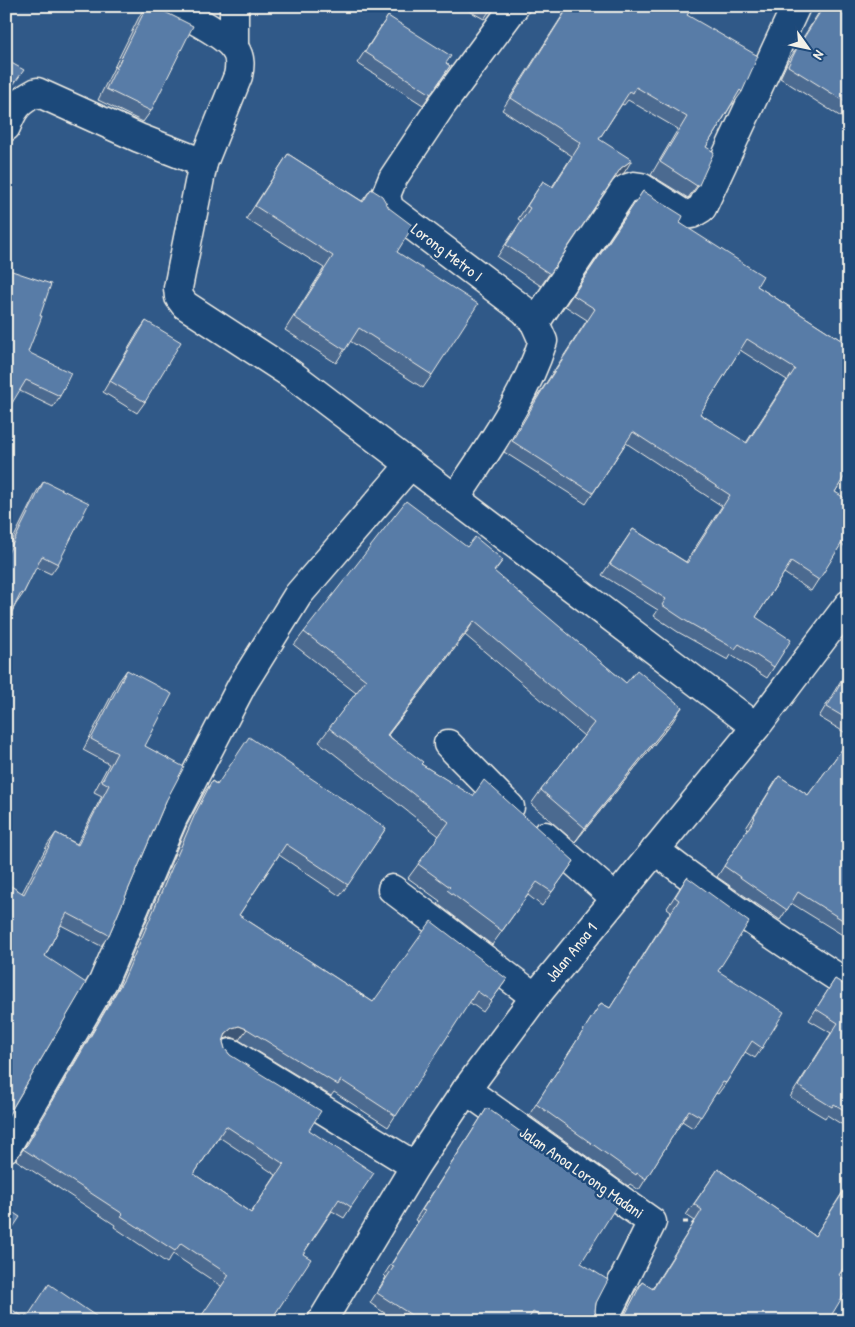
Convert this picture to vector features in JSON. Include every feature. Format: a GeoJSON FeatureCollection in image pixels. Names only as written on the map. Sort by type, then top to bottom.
{"type":"FeatureCollection","features":[{"type":"Feature","properties":{"kind":"street"},"geometry":{"type":"LineString","coordinates":[[170,6],[217,34],[234,48],[240,67],[203,163],[178,288],[179,297],[186,305],[291,374],[756,727]]}},
{"type":"Feature","properties":{"kind":"street"},"geometry":{"type":"LineString","coordinates":[[234,6],[234,48]]}},
{"type":"Feature","properties":{"kind":"street","name":"Lorong Metro I"},"geometry":{"type":"LineString","coordinates":[[455,499],[516,405],[536,363],[543,340],[535,323],[525,311],[389,208],[386,195],[393,178],[441,106],[515,6]]}},
{"type":"Feature","properties":{"kind":"street"},"geometry":{"type":"LineString","coordinates":[[535,323],[625,189],[634,186],[641,187],[685,215],[692,214],[702,208],[796,6]]}},
{"type":"Feature","properties":{"kind":"street"},"geometry":{"type":"LineString","coordinates":[[6,127],[21,100],[37,92],[139,138],[203,163]]}},
{"type":"Feature","properties":{"kind":"street"},"geometry":{"type":"LineString","coordinates":[[6,1148],[103,982],[173,818],[242,685],[298,595],[410,465]]}},
{"type":"Feature","properties":{"kind":"street","name":"Jalan Anoa 1"},"geometry":{"type":"LineString","coordinates":[[322,1321],[414,1166],[466,1090],[536,997],[615,898],[756,727],[849,604]]}},
{"type":"Feature","properties":{"kind":"street"},"geometry":{"type":"LineString","coordinates":[[448,744],[510,806],[615,898]]}},
{"type":"Feature","properties":{"kind":"street"},"geometry":{"type":"LineString","coordinates":[[655,850],[701,886],[761,928],[849,985]]}},
{"type":"Feature","properties":{"kind":"street"},"geometry":{"type":"LineString","coordinates":[[392,889],[536,997]]}},
{"type":"Feature","properties":{"kind":"street"},"geometry":{"type":"LineString","coordinates":[[231,1053],[414,1166]]}},
{"type":"Feature","properties":{"kind":"street","name":"Jalan Anoa Lorong Madani"},"geometry":{"type":"LineString","coordinates":[[466,1090],[652,1222]]}},
{"type":"Feature","properties":{"kind":"street"},"geometry":{"type":"LineString","coordinates":[[604,1321],[652,1222]]}},
{"type":"Feature","properties":{"kind":"path","name":"Jalan Anoa Lorong Madani"},"geometry":{"type":"LineString","coordinates":[[652,1222],[691,1222],[699,1228]]}},
{"type":"Feature","properties":{"kind":"path"},"geometry":{"type":"LineString","coordinates":[[833,1267],[849,1277]]}},
{"type":"Feature","properties":{"kind":"building"},"geometry":{"type":"Polygon","coordinates":[[[147,6],[153,6],[193,26],[151,111],[106,89],[147,6]]]}},
{"type":"Feature","properties":{"kind":"building"},"geometry":{"type":"Polygon","coordinates":[[[569,6],[693,6],[687,15],[758,56],[742,92],[740,90],[706,147],[714,152],[697,186],[660,162],[687,117],[636,87],[633,93],[630,91],[599,139],[632,160],[621,168],[550,274],[506,245],[530,208],[527,206],[543,181],[553,187],[581,143],[511,98],[569,6]]]}},
{"type":"Feature","properties":{"kind":"building"},"geometry":{"type":"Polygon","coordinates":[[[824,6],[849,6],[849,104],[788,66],[824,6]]]}},
{"type":"Feature","properties":{"kind":"building"},"geometry":{"type":"Polygon","coordinates":[[[388,16],[451,56],[446,63],[450,66],[431,94],[365,52],[388,16]]]}},
{"type":"Feature","properties":{"kind":"building"},"geometry":{"type":"Polygon","coordinates":[[[6,60],[24,70],[6,97],[6,60]]]}},
{"type":"Feature","properties":{"kind":"building"},"geometry":{"type":"Polygon","coordinates":[[[288,154],[363,202],[371,189],[382,196],[389,208],[413,226],[397,252],[478,304],[432,375],[359,328],[345,350],[294,317],[333,256],[255,206],[288,154]]]}},
{"type":"Feature","properties":{"kind":"building"},"geometry":{"type":"Polygon","coordinates":[[[643,191],[683,216],[680,223],[763,276],[757,286],[844,342],[847,343],[849,341],[849,469],[835,492],[849,501],[849,533],[819,580],[791,562],[756,617],[791,640],[774,667],[739,644],[735,649],[686,621],[662,605],[666,599],[610,564],[633,529],[687,563],[730,495],[633,432],[593,493],[512,441],[541,392],[595,309],[573,295],[643,191]],[[747,339],[700,414],[747,443],[795,369],[747,339]]]}},
{"type":"Feature","properties":{"kind":"building"},"geometry":{"type":"Polygon","coordinates":[[[6,269],[51,284],[40,316],[42,316],[28,352],[71,373],[60,396],[26,380],[6,413],[6,269]]]}},
{"type":"Feature","properties":{"kind":"building"},"geometry":{"type":"Polygon","coordinates":[[[146,321],[181,342],[145,402],[110,381],[146,321]]]}},
{"type":"Feature","properties":{"kind":"building"},"geometry":{"type":"Polygon","coordinates":[[[44,481],[89,503],[58,564],[42,556],[6,623],[6,555],[44,481]]]}},
{"type":"Feature","properties":{"kind":"building"},"geometry":{"type":"Polygon","coordinates":[[[406,501],[467,547],[475,537],[503,560],[494,571],[626,683],[637,670],[682,707],[585,828],[541,790],[594,723],[474,621],[387,735],[423,762],[421,764],[473,796],[484,780],[574,861],[552,892],[537,882],[502,931],[447,890],[450,887],[418,864],[449,822],[329,728],[366,680],[304,632],[406,501]]]}},
{"type":"Feature","properties":{"kind":"building"},"geometry":{"type":"Polygon","coordinates":[[[849,669],[849,720],[827,707],[849,669]]]}},
{"type":"Feature","properties":{"kind":"building"},"geometry":{"type":"Polygon","coordinates":[[[127,670],[172,694],[145,746],[184,767],[166,801],[109,935],[67,913],[45,956],[86,983],[6,1119],[6,883],[24,894],[56,833],[78,845],[109,785],[102,781],[117,753],[91,739],[127,670]]]}},
{"type":"Feature","properties":{"kind":"building"},"geometry":{"type":"Polygon","coordinates":[[[249,737],[386,828],[348,885],[286,844],[239,915],[373,1002],[431,921],[507,979],[491,1001],[477,991],[396,1116],[341,1080],[338,1085],[247,1029],[239,1026],[232,1028],[226,1033],[223,1042],[225,1049],[230,1055],[321,1111],[309,1130],[374,1173],[351,1207],[339,1199],[303,1254],[311,1259],[275,1314],[285,1321],[198,1321],[229,1275],[181,1243],[175,1251],[121,1216],[123,1214],[23,1149],[124,979],[195,814],[212,781],[217,785],[249,737]],[[226,1126],[194,1174],[251,1213],[284,1164],[226,1126]]]}},
{"type":"Feature","properties":{"kind":"building"},"geometry":{"type":"Polygon","coordinates":[[[849,740],[849,924],[798,892],[787,910],[724,866],[779,776],[808,795],[849,740]]]}},
{"type":"Feature","properties":{"kind":"building"},"geometry":{"type":"Polygon","coordinates":[[[687,877],[749,922],[718,971],[784,1012],[762,1048],[752,1041],[726,1083],[723,1082],[701,1117],[689,1110],[646,1179],[637,1173],[636,1175],[536,1104],[601,1003],[610,1008],[679,900],[675,897],[687,877]]]}},
{"type":"Feature","properties":{"kind":"building"},"geometry":{"type":"Polygon","coordinates":[[[835,979],[849,988],[849,1113],[834,1104],[832,1107],[798,1086],[838,1023],[816,1009],[835,979]]]}},
{"type":"Feature","properties":{"kind":"building"},"geometry":{"type":"Polygon","coordinates":[[[487,1108],[619,1202],[581,1263],[608,1280],[596,1303],[595,1311],[597,1319],[600,1321],[547,1321],[533,1312],[527,1321],[414,1321],[416,1318],[377,1293],[394,1266],[391,1265],[425,1211],[422,1210],[487,1108]]]}},
{"type":"Feature","properties":{"kind":"building"},"geometry":{"type":"Polygon","coordinates":[[[718,1169],[815,1236],[849,1183],[849,1259],[839,1275],[849,1282],[849,1286],[828,1321],[736,1321],[728,1316],[725,1321],[621,1321],[642,1282],[653,1289],[702,1210],[694,1204],[718,1169]]]}},
{"type":"Feature","properties":{"kind":"building"},"geometry":{"type":"Polygon","coordinates":[[[6,1208],[20,1217],[6,1238],[6,1208]]]}},
{"type":"Feature","properties":{"kind":"building"},"geometry":{"type":"Polygon","coordinates":[[[49,1284],[103,1321],[6,1321],[6,1306],[25,1318],[49,1284]]]}}]}
